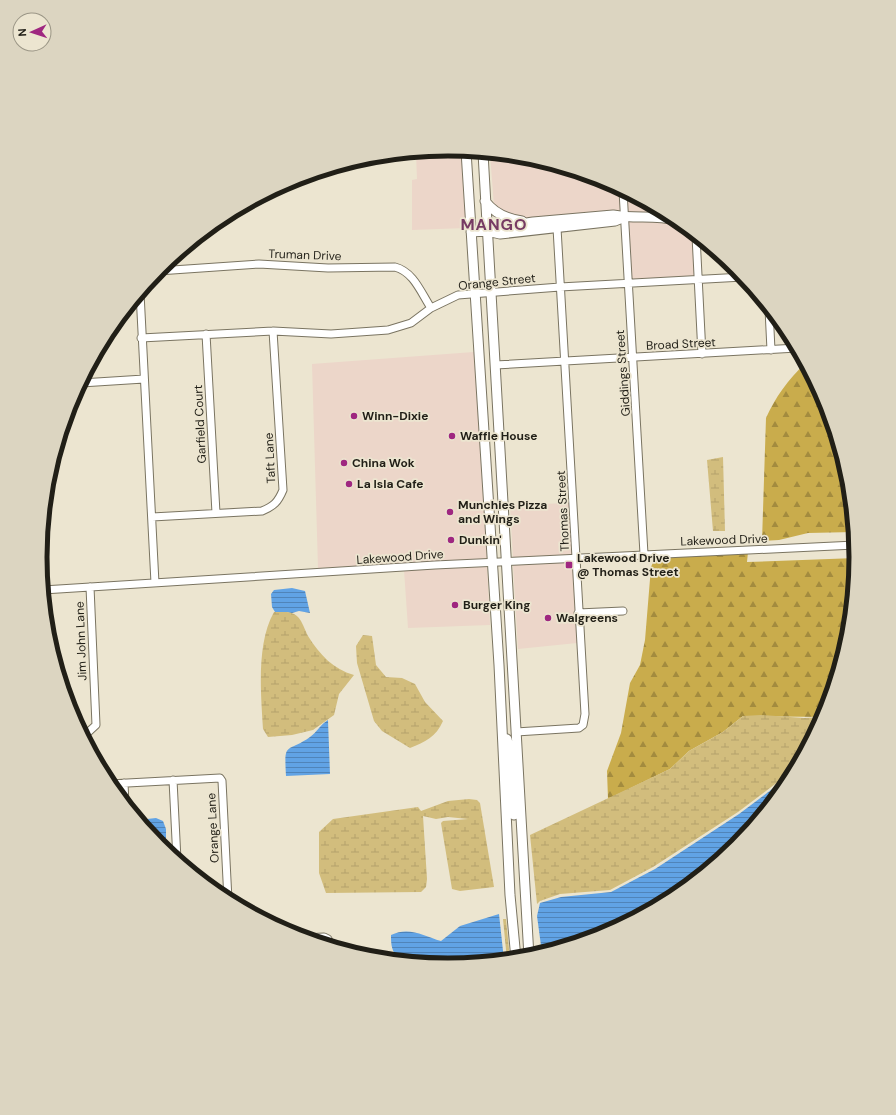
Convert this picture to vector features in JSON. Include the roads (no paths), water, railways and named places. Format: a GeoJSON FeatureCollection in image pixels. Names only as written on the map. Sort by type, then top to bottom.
{"type":"FeatureCollection","features":[{"type":"Feature","properties":{"kind":"main road"},"geometry":{"type":"LineString","coordinates":[[466,157],[499,665],[510,895],[515,953]]}},
{"type":"Feature","properties":{"kind":"main road"},"geometry":{"type":"LineString","coordinates":[[483,158],[528,951]]}},
{"type":"Feature","properties":{"kind":"main road"},"geometry":{"type":"LineString","coordinates":[[485,201],[499,214],[511,220],[533,222]]}},
{"type":"Feature","properties":{"kind":"main road"},"geometry":{"type":"LineString","coordinates":[[471,232],[487,231],[499,227],[533,222],[613,215],[624,217],[648,216],[661,218]]}},
{"type":"Feature","properties":{"kind":"main road"},"geometry":{"type":"LineString","coordinates":[[487,231],[500,234],[615,221],[624,217]]}},
{"type":"Feature","properties":{"kind":"main road"},"geometry":{"type":"LineString","coordinates":[[499,665],[505,685],[508,721],[510,727],[516,732]]}},
{"type":"Feature","properties":{"kind":"main road"},"geometry":{"type":"LineString","coordinates":[[502,737],[507,740],[509,744],[515,823],[521,834]]}},
{"type":"Feature","properties":{"kind":"street","name":"Giddings Street"},"geometry":{"type":"LineString","coordinates":[[623,197],[627,284],[633,358],[644,554]]}},
{"type":"Feature","properties":{"kind":"street","name":"Thomas Street"},"geometry":{"type":"LineString","coordinates":[[516,732],[573,729],[582,725],[585,714],[557,228]]}},
{"type":"Feature","properties":{"kind":"street"},"geometry":{"type":"LineString","coordinates":[[696,243],[702,354]]}},
{"type":"Feature","properties":{"kind":"street","name":"Truman Drive"},"geometry":{"type":"LineString","coordinates":[[168,270],[259,264],[328,268],[395,267],[403,269],[411,275],[431,308]]}},
{"type":"Feature","properties":{"kind":"street","name":"Orange Street"},"geometry":{"type":"LineString","coordinates":[[141,338],[273,331],[331,334],[388,330],[411,323],[431,308],[458,295],[560,287],[735,278]]}},
{"type":"Feature","properties":{"kind":"street"},"geometry":{"type":"LineString","coordinates":[[140,301],[155,583]]}},
{"type":"Feature","properties":{"kind":"street"},"geometry":{"type":"LineString","coordinates":[[769,318],[770,350]]}},
{"type":"Feature","properties":{"kind":"street","name":"Taft Lane"},"geometry":{"type":"LineString","coordinates":[[152,517],[262,511],[271,508],[279,502],[282,490],[273,331]]}},
{"type":"Feature","properties":{"kind":"street","name":"Garfield Court"},"geometry":{"type":"LineString","coordinates":[[206,334],[216,513]]}},
{"type":"Feature","properties":{"kind":"street","name":"Broad Street"},"geometry":{"type":"LineString","coordinates":[[495,365],[790,349]]}},
{"type":"Feature","properties":{"kind":"street"},"geometry":{"type":"LineString","coordinates":[[87,383],[144,379]]}},
{"type":"Feature","properties":{"kind":"street","name":"Lakewood Drive"},"geometry":{"type":"LineString","coordinates":[[48,590],[576,557],[849,545]]}},
{"type":"Feature","properties":{"kind":"street","name":"Jim John Lane"},"geometry":{"type":"LineString","coordinates":[[87,734],[96,725],[90,587]]}},
{"type":"Feature","properties":{"kind":"street"},"geometry":{"type":"LineString","coordinates":[[578,613],[623,611]]}},
{"type":"Feature","properties":{"kind":"street","name":"Orange Lane"},"geometry":{"type":"LineString","coordinates":[[173,780],[220,778],[222,781],[228,893]]}},
{"type":"Feature","properties":{"kind":"street"},"geometry":{"type":"LineString","coordinates":[[117,783],[173,780],[177,852]]}},
{"type":"Feature","properties":{"kind":"street"},"geometry":{"type":"LineString","coordinates":[[124,783],[125,794]]}},
{"type":"Feature","properties":{"kind":"water"},"geometry":{"type":"Polygon","coordinates":[[[292,588],[305,591],[310,613],[299,611],[292,613],[275,612],[272,607],[271,594],[274,590],[292,588]]]}},
{"type":"Feature","properties":{"kind":"water"},"geometry":{"type":"Polygon","coordinates":[[[328,720],[330,774],[286,776],[286,752],[288,749],[310,737],[328,720]]]}},
{"type":"Feature","properties":{"kind":"water"},"geometry":{"type":"Polygon","coordinates":[[[778,785],[766,802],[732,841],[692,876],[671,891],[648,905],[601,928],[541,947],[537,916],[540,903],[561,897],[611,892],[655,869],[739,814],[778,785]]]}},
{"type":"Feature","properties":{"kind":"water"},"geometry":{"type":"Polygon","coordinates":[[[156,818],[163,821],[166,829],[166,843],[164,841],[145,819],[156,818]]]}},
{"type":"Feature","properties":{"kind":"water"},"geometry":{"type":"Polygon","coordinates":[[[499,914],[503,954],[474,958],[422,958],[396,955],[392,948],[391,935],[398,932],[404,931],[416,933],[441,941],[460,926],[499,914]]]}},
{"type":"Feature","properties":{"kind":"place","name":"Winn-Dixie"},"geometry":{"type":"Point","coordinates":[354,416]}},
{"type":"Feature","properties":{"kind":"place","name":"Waffle House"},"geometry":{"type":"Point","coordinates":[452,436]}},
{"type":"Feature","properties":{"kind":"place","name":"China Wok"},"geometry":{"type":"Point","coordinates":[344,463]}},
{"type":"Feature","properties":{"kind":"place","name":"La Isla Cafe"},"geometry":{"type":"Point","coordinates":[349,484]}},
{"type":"Feature","properties":{"kind":"place","name":"Munchies Pizza and Wings"},"geometry":{"type":"Point","coordinates":[450,512]}},
{"type":"Feature","properties":{"kind":"place","name":"Dunkin'"},"geometry":{"type":"Point","coordinates":[451,540]}},
{"type":"Feature","properties":{"kind":"place","name":"Lakewood Drive @ Thomas Street"},"geometry":{"type":"Point","coordinates":[569,565]}},
{"type":"Feature","properties":{"kind":"place","name":"Burger King"},"geometry":{"type":"Point","coordinates":[455,605]}},
{"type":"Feature","properties":{"kind":"place","name":"Walgreens"},"geometry":{"type":"Point","coordinates":[548,618]}},
{"type":"Feature","properties":{"kind":"district","name":"MANGO"},"geometry":{"type":"Point","coordinates":[494,224]}}]}
